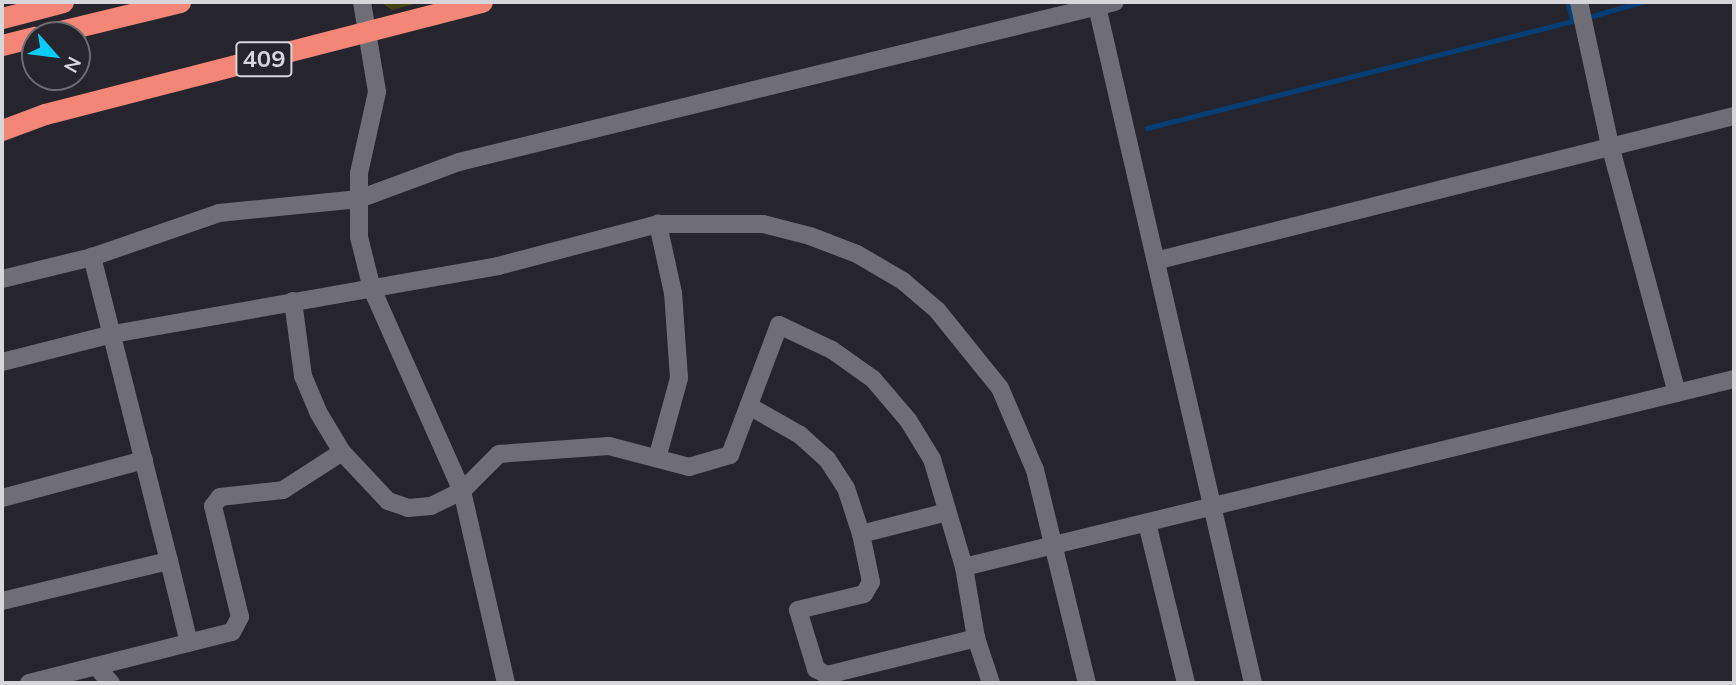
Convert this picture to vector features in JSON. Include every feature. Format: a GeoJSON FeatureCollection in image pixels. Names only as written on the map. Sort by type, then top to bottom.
{"type":"FeatureCollection","features":[{"type":"Feature","properties":{"kind":"highway"},"geometry":{"type":"LineString","coordinates":[[2,18],[64,2]]}},
{"type":"Feature","properties":{"kind":"highway"},"geometry":{"type":"LineString","coordinates":[[91,24],[180,2]]}},
{"type":"Feature","properties":{"kind":"highway","name":"409"},"geometry":{"type":"LineString","coordinates":[[2,130],[45,114],[482,2]]}},
{"type":"Feature","properties":{"kind":"highway"},"geometry":{"type":"LineString","coordinates":[[2,46],[21,41]]}},
{"type":"Feature","properties":{"kind":"highway"},"geometry":{"type":"LineString","coordinates":[[2,122],[45,114]]}},
{"type":"Feature","properties":{"kind":"street"},"geometry":{"type":"LineString","coordinates":[[362,2],[370,32],[377,92],[359,173],[359,237],[372,289],[462,491],[506,683]]}},
{"type":"Feature","properties":{"kind":"street"},"geometry":{"type":"LineString","coordinates":[[2,279],[92,257],[219,213],[359,199],[459,162],[1096,4],[1115,2]]}},
{"type":"Feature","properties":{"kind":"street"},"geometry":{"type":"LineString","coordinates":[[1096,4],[1159,260],[1253,683]]}},
{"type":"Feature","properties":{"kind":"street"},"geometry":{"type":"LineString","coordinates":[[1580,5],[1610,145],[1677,393]]}},
{"type":"Feature","properties":{"kind":"street"},"geometry":{"type":"LineString","coordinates":[[1159,260],[1734,116]]}},
{"type":"Feature","properties":{"kind":"street"},"geometry":{"type":"LineString","coordinates":[[2,362],[113,334],[498,266],[658,225],[710,221],[763,225],[857,254],[903,281],[937,310],[1000,388],[1035,470],[1087,683]]}},
{"type":"Feature","properties":{"kind":"street"},"geometry":{"type":"LineString","coordinates":[[658,225],[673,293],[679,378],[658,455]]}},
{"type":"Feature","properties":{"kind":"street"},"geometry":{"type":"LineString","coordinates":[[92,257],[189,643]]}},
{"type":"Feature","properties":{"kind":"street"},"geometry":{"type":"LineString","coordinates":[[293,301],[303,376],[342,452],[388,501],[408,508],[431,506],[462,491],[499,454],[609,446],[658,455],[689,467],[730,454],[779,325],[832,350],[873,379],[908,420],[932,459],[964,567],[976,638],[991,683]]}},
{"type":"Feature","properties":{"kind":"street"},"geometry":{"type":"LineString","coordinates":[[964,567],[1056,548],[1147,523],[1734,379]]}},
{"type":"Feature","properties":{"kind":"street"},"geometry":{"type":"LineString","coordinates":[[749,406],[800,435],[827,459],[846,488],[861,534],[871,582],[864,594],[798,610],[816,669],[827,675],[854,675],[976,638]]}},
{"type":"Feature","properties":{"kind":"street"},"geometry":{"type":"LineString","coordinates":[[29,683],[232,632],[240,617],[213,506],[220,497],[283,490],[342,452]]}},
{"type":"Feature","properties":{"kind":"street"},"geometry":{"type":"LineString","coordinates":[[2,498],[144,460]]}},
{"type":"Feature","properties":{"kind":"street"},"geometry":{"type":"LineString","coordinates":[[861,534],[947,512]]}},
{"type":"Feature","properties":{"kind":"street"},"geometry":{"type":"LineString","coordinates":[[1147,523],[1186,683]]}},
{"type":"Feature","properties":{"kind":"street"},"geometry":{"type":"LineString","coordinates":[[2,601],[169,561]]}},
{"type":"Feature","properties":{"kind":"street"},"geometry":{"type":"LineString","coordinates":[[96,666],[111,683]]}},
{"type":"Feature","properties":{"kind":"shaded area"},"geometry":{"type":"Polygon","coordinates":[[[380,2],[422,2],[392,10],[380,2]]]}},
{"type":"Feature","properties":{"kind":"waterway"},"geometry":{"type":"LineString","coordinates":[[1568,2],[1573,21]]}},
{"type":"Feature","properties":{"kind":"waterway"},"geometry":{"type":"LineString","coordinates":[[1585,18],[1642,2]]}},
{"type":"Feature","properties":{"kind":"waterway"},"geometry":{"type":"LineString","coordinates":[[1147,128],[1577,20]]}}]}
